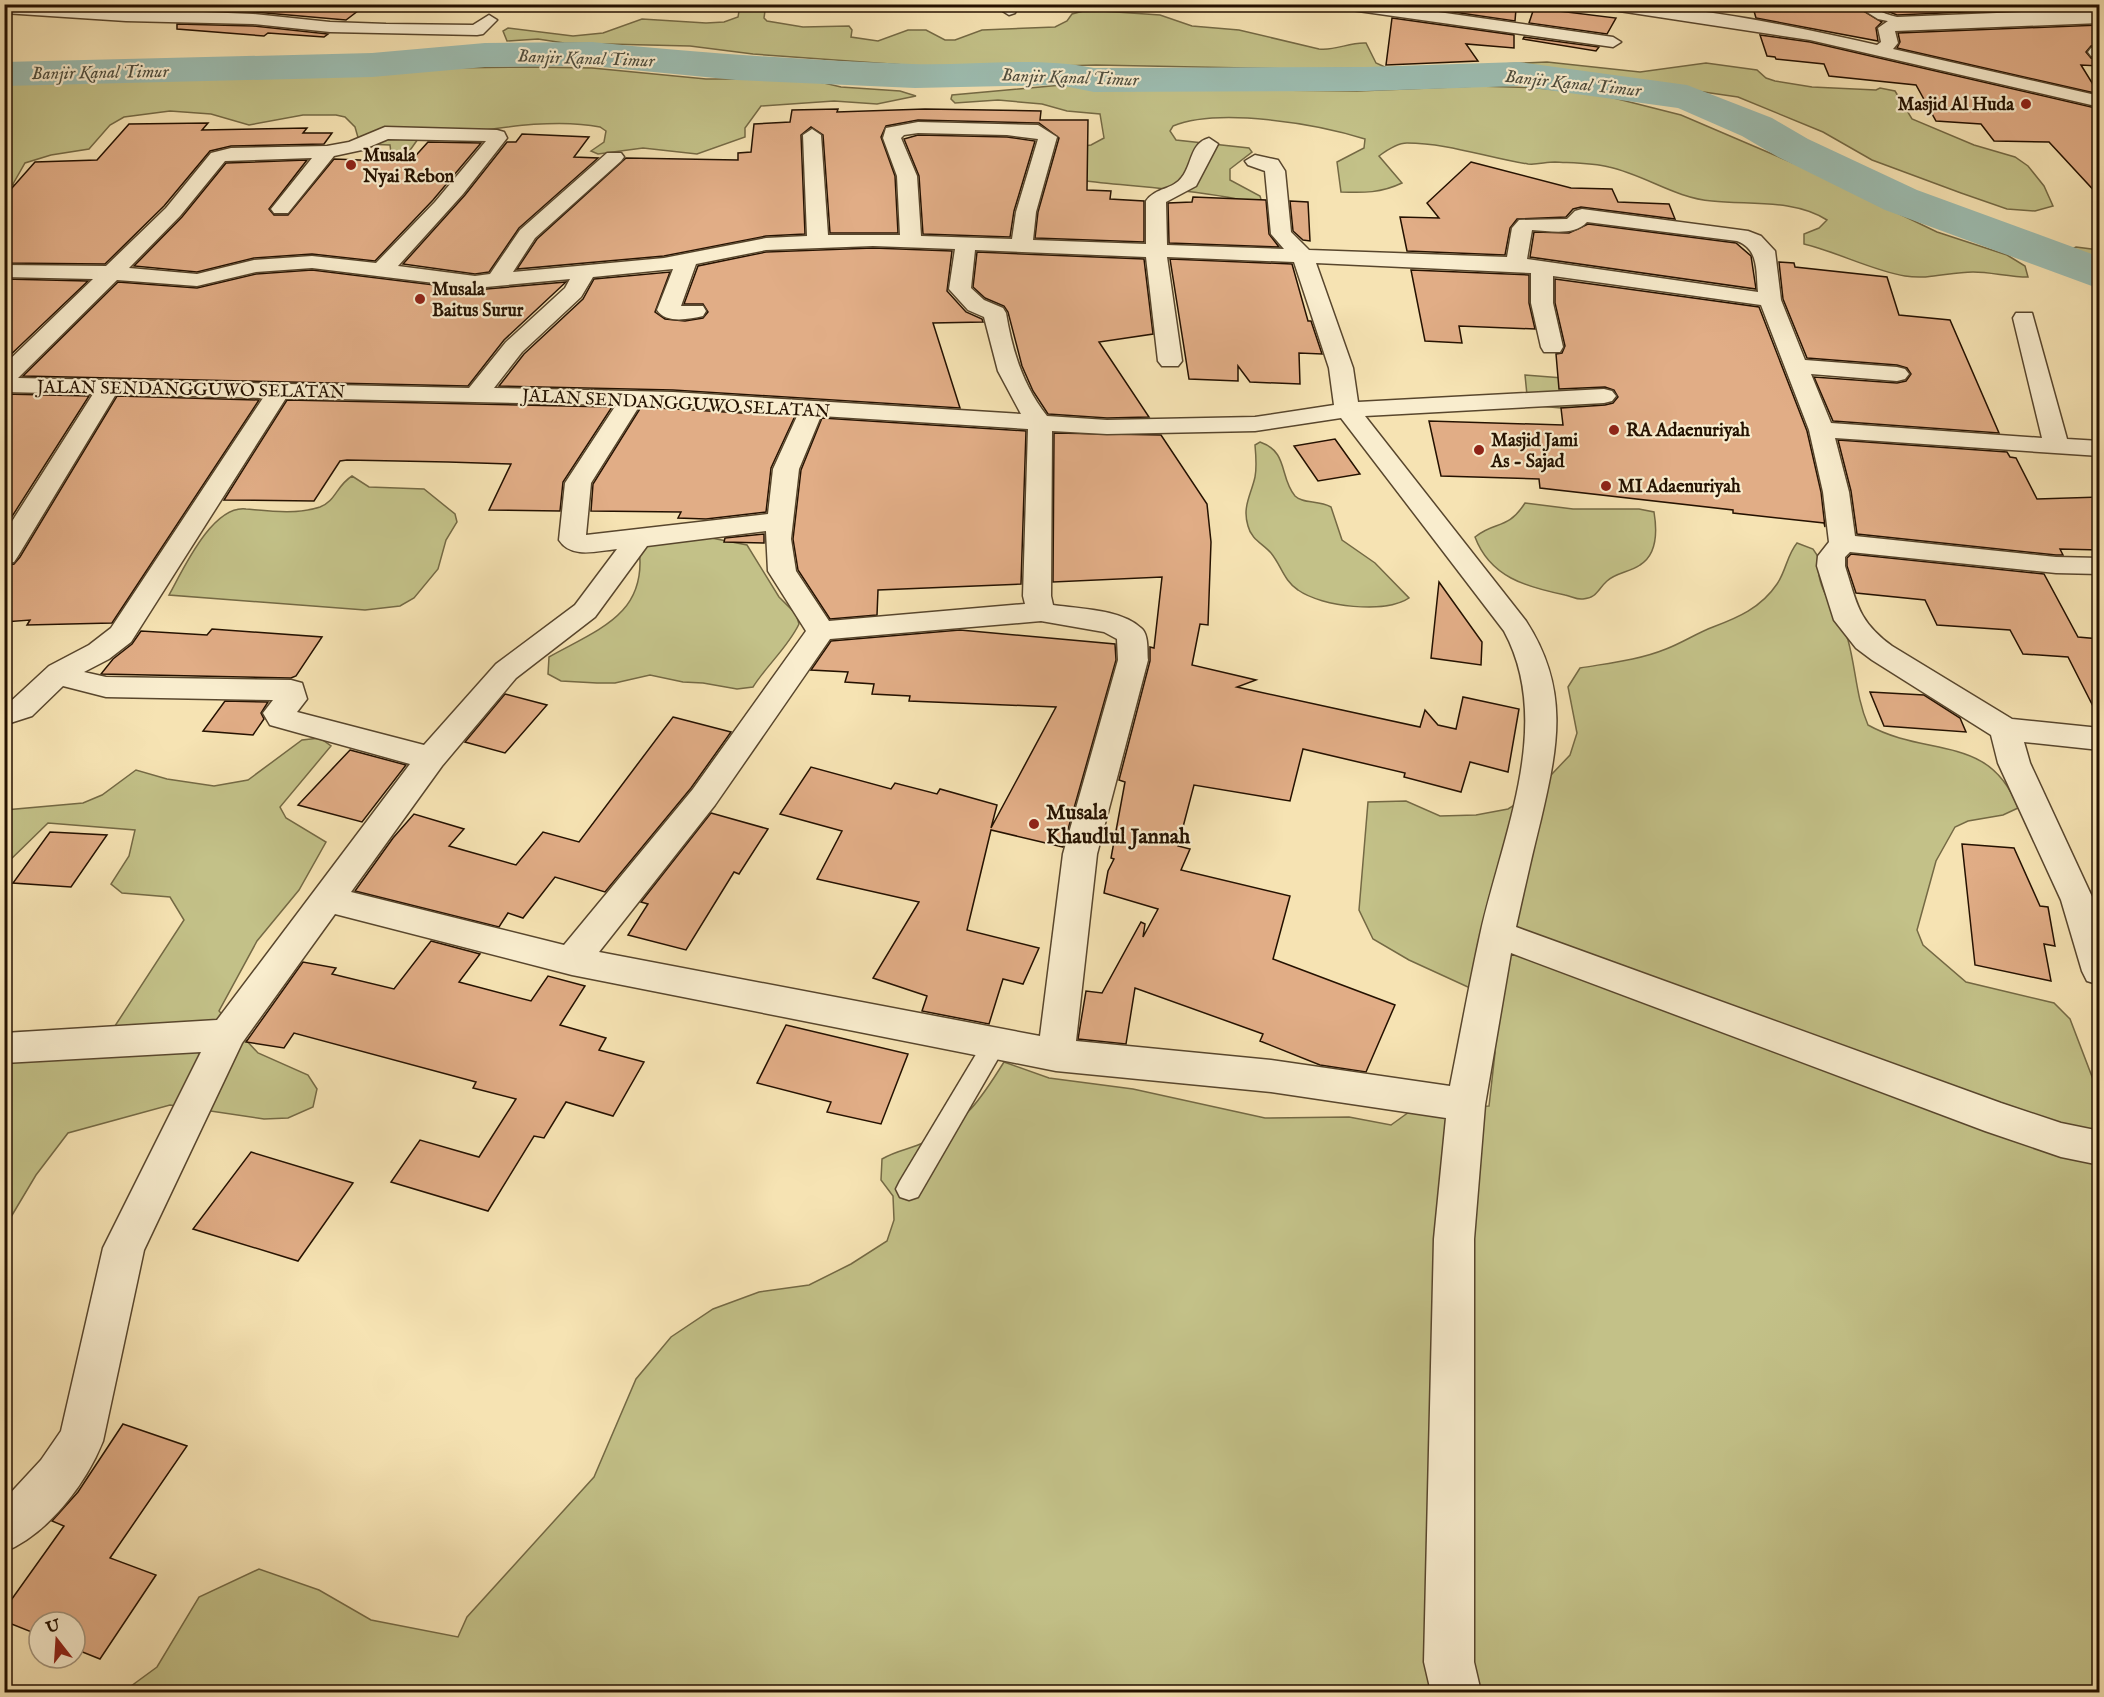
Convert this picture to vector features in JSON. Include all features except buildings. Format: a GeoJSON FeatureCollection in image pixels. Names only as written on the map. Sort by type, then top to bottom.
{"type":"FeatureCollection","features":[{"type":"Feature","properties":{"kind":"street"},"geometry":{"type":"LineString","coordinates":[[1344,4],[1414,16],[1522,21],[1613,42]]}},
{"type":"Feature","properties":{"kind":"street"},"geometry":{"type":"LineString","coordinates":[[1606,4],[1810,35],[2100,102]]}},
{"type":"Feature","properties":{"kind":"street"},"geometry":{"type":"LineString","coordinates":[[4,8],[126,16],[253,19],[330,27],[453,31],[477,30],[489,20]]}},
{"type":"Feature","properties":{"kind":"street"},"geometry":{"type":"LineString","coordinates":[[1880,52],[1890,43],[1886,28],[1888,26],[2100,18]]}},
{"type":"Feature","properties":{"kind":"street"},"geometry":{"type":"LineString","coordinates":[[911,240],[907,176],[892,138],[893,132],[903,129],[942,128],[1038,131],[1048,138],[1026,212],[1022,245]]}},
{"type":"Feature","properties":{"kind":"street"},"geometry":{"type":"LineString","coordinates":[[4,379],[174,212],[218,157],[231,154],[327,152],[355,146],[377,134],[385,133],[498,138],[434,218],[381,271]]}},
{"type":"Feature","properties":{"kind":"street"},"geometry":{"type":"LineString","coordinates":[[812,135],[818,241]]}},
{"type":"Feature","properties":{"kind":"street"},"geometry":{"type":"LineString","coordinates":[[1170,361],[1157,264],[1156,201],[1161,195],[1187,185],[1194,175],[1203,150],[1209,144]]}},
{"type":"Feature","properties":{"kind":"street"},"geometry":{"type":"LineString","coordinates":[[281,209],[327,152]]}},
{"type":"Feature","properties":{"kind":"street"},"geometry":{"type":"LineString","coordinates":[[496,281],[527,234],[550,211],[614,157]]}},
{"type":"Feature","properties":{"kind":"street"},"geometry":{"type":"LineString","coordinates":[[1255,161],[1271,164],[1275,171],[1281,234],[1303,256],[1341,368],[1347,410],[1516,627],[1533,661],[1543,728],[1540,755],[1497,934],[1466,1105],[1454,1239],[1449,1662],[1456,1692]]}},
{"type":"Feature","properties":{"kind":"street"},"geometry":{"type":"LineString","coordinates":[[1516,264],[1524,226],[1532,223],[1572,225],[1582,215],[1741,235],[1754,240],[1761,247],[1770,300],[1821,430],[1836,492],[1843,543],[1832,556],[1831,566],[1848,620],[1855,630],[1882,653],[2005,729],[2100,739]]}},
{"type":"Feature","properties":{"kind":"street"},"geometry":{"type":"LineString","coordinates":[[4,271],[113,273],[206,279],[254,266],[312,262],[466,282],[496,281],[687,260],[765,244],[911,240],[1516,264],[1770,300]]}},
{"type":"Feature","properties":{"kind":"street"},"geometry":{"type":"LineString","coordinates":[[966,242],[960,289],[976,304],[995,313],[1002,349],[1017,387],[1026,406],[1040,423],[1037,596],[1041,612]]}},
{"type":"Feature","properties":{"kind":"street"},"geometry":{"type":"LineString","coordinates":[[687,260],[669,310],[695,311]]}},
{"type":"Feature","properties":{"kind":"street"},"geometry":{"type":"LineString","coordinates":[[1542,268],[1542,303],[1552,347]]}},
{"type":"Feature","properties":{"kind":"street"},"geometry":{"type":"LineString","coordinates":[[476,395],[514,347],[573,291],[587,270]]}},
{"type":"Feature","properties":{"kind":"street"},"geometry":{"type":"LineString","coordinates":[[2024,318],[2057,447]]}},
{"type":"Feature","properties":{"kind":"street"},"geometry":{"type":"LineString","coordinates":[[1794,366],[1896,374]]}},
{"type":"Feature","properties":{"kind":"street","name":"JALAN SENDANGGUWO SELATAN"},"geometry":{"type":"LineString","coordinates":[[4,385],[632,399],[1107,426],[1224,426],[1279,422],[1347,410],[1604,396]]}},
{"type":"Feature","properties":{"kind":"street"},"geometry":{"type":"LineString","coordinates":[[4,556],[109,387]]}},
{"type":"Feature","properties":{"kind":"street"},"geometry":{"type":"LineString","coordinates":[[4,715],[21,709],[59,673],[99,652],[121,635],[279,391]]}},
{"type":"Feature","properties":{"kind":"street"},"geometry":{"type":"LineString","coordinates":[[632,399],[578,483],[572,540],[578,543],[638,539],[778,521]]}},
{"type":"Feature","properties":{"kind":"street"},"geometry":{"type":"LineString","coordinates":[[812,409],[786,469],[778,521],[782,571],[821,631]]}},
{"type":"Feature","properties":{"kind":"street"},"geometry":{"type":"LineString","coordinates":[[1821,430],[2100,449]]}},
{"type":"Feature","properties":{"kind":"street"},"geometry":{"type":"LineString","coordinates":[[4,1529],[30,1508],[57,1476],[81,1441],[124,1248],[209,1078],[227,1035],[431,758],[506,672],[585,611],[638,539]]}},
{"type":"Feature","properties":{"kind":"street"},"geometry":{"type":"LineString","coordinates":[[1843,543],[2028,562],[2100,566]]}},
{"type":"Feature","properties":{"kind":"street"},"geometry":{"type":"LineString","coordinates":[[572,961],[704,797],[821,631],[1041,612],[1111,624],[1131,634],[1133,660],[1080,854],[1056,1055]]}},
{"type":"Feature","properties":{"kind":"street"},"geometry":{"type":"LineString","coordinates":[[59,673],[80,682],[106,687],[291,690],[292,699],[278,713],[281,718],[431,758]]}},
{"type":"Feature","properties":{"kind":"street"},"geometry":{"type":"LineString","coordinates":[[2005,729],[2014,763],[2078,900],[2100,971]]}},
{"type":"Feature","properties":{"kind":"street"},"geometry":{"type":"LineString","coordinates":[[328,900],[572,961],[1056,1055],[1271,1076],[1466,1105]]}},
{"type":"Feature","properties":{"kind":"street"},"geometry":{"type":"LineString","coordinates":[[1497,934],[1999,1119],[2061,1140],[2100,1148]]}},
{"type":"Feature","properties":{"kind":"street"},"geometry":{"type":"LineString","coordinates":[[4,1048],[227,1035]]}},
{"type":"Feature","properties":{"kind":"lane"},"geometry":{"type":"LineString","coordinates":[[1859,4],[1882,17],[1897,20],[2100,12]]}},
{"type":"Feature","properties":{"kind":"lane"},"geometry":{"type":"LineString","coordinates":[[909,1189],[995,1043]]}},
{"type":"Feature","properties":{"kind":"shaded area"},"geometry":{"type":"Polygon","coordinates":[[[766,4],[764,18],[767,21],[803,27],[849,26],[852,30],[851,37],[878,41],[908,30],[926,30],[945,40],[955,40],[982,30],[1055,27],[1067,21],[1072,14],[1087,10],[1160,15],[1192,26],[1239,30],[1319,49],[1366,43],[1376,63],[1387,68],[1291,69],[1096,65],[960,69],[753,54],[690,46],[564,43],[538,39],[507,41],[503,31],[508,28],[573,36],[603,33],[642,19],[724,22],[738,17],[739,11],[735,7],[739,5],[766,4]]]}},
{"type":"Feature","properties":{"kind":"shaded area"},"geometry":{"type":"Polygon","coordinates":[[[1547,62],[1640,72],[1706,63],[1757,70],[1766,78],[1775,81],[1812,87],[1876,90],[1880,88],[1895,91],[1912,119],[1974,145],[2015,157],[2028,166],[2044,186],[2053,206],[2035,211],[2007,209],[1872,160],[1823,132],[1738,97],[1573,73],[1496,68],[1500,64],[1547,62]]]}},
{"type":"Feature","properties":{"kind":"shaded area"},"geometry":{"type":"Polygon","coordinates":[[[441,68],[592,68],[706,79],[807,79],[841,87],[900,91],[916,96],[877,104],[834,101],[761,106],[745,128],[745,137],[697,154],[643,148],[598,154],[591,151],[604,142],[606,131],[600,127],[579,124],[533,124],[418,139],[408,153],[397,156],[391,153],[390,145],[365,144],[359,141],[355,127],[345,117],[336,115],[303,115],[249,125],[211,114],[170,111],[124,117],[110,125],[89,149],[51,155],[25,163],[13,184],[15,186],[5,225],[5,81],[335,75],[441,68]]]}},
{"type":"Feature","properties":{"kind":"shaded area"},"geometry":{"type":"Polygon","coordinates":[[[1133,84],[1196,89],[1357,91],[1478,86],[1538,88],[1602,95],[1681,115],[1793,163],[1833,176],[1860,195],[1937,232],[2007,255],[2025,266],[2028,277],[1973,272],[1922,277],[1893,274],[1804,244],[1804,234],[1819,228],[1827,220],[1800,209],[1771,204],[1698,199],[1609,167],[1555,162],[1528,164],[1438,145],[1403,143],[1379,156],[1402,183],[1372,192],[1341,192],[1337,162],[1364,148],[1365,139],[1296,123],[1242,118],[1193,120],[1173,126],[1170,131],[1176,140],[1249,148],[1252,152],[1230,169],[1230,180],[1260,196],[1268,223],[1264,228],[1239,210],[1237,199],[1181,190],[1086,181],[1069,148],[1091,145],[1104,138],[1100,114],[1067,111],[1042,104],[998,100],[955,103],[951,99],[952,95],[1062,85],[1133,84]]]}},
{"type":"Feature","properties":{"kind":"shaded area"},"geometry":{"type":"Polygon","coordinates":[[[2076,247],[2099,250],[2099,268],[2081,262],[2068,251],[2076,247]]]}},
{"type":"Feature","properties":{"kind":"shaded area"},"geometry":{"type":"Polygon","coordinates":[[[1525,375],[1601,381],[1605,412],[1528,405],[1525,375]]]}},
{"type":"Feature","properties":{"kind":"shaded area"},"geometry":{"type":"Polygon","coordinates":[[[1260,442],[1269,446],[1280,458],[1290,489],[1295,496],[1331,507],[1342,540],[1375,563],[1409,598],[1385,606],[1354,606],[1322,601],[1293,586],[1271,553],[1252,534],[1246,519],[1256,473],[1255,445],[1260,442]]]}},
{"type":"Feature","properties":{"kind":"shaded area"},"geometry":{"type":"Polygon","coordinates":[[[352,476],[369,487],[424,489],[455,514],[457,522],[446,540],[438,569],[414,598],[400,606],[365,610],[169,595],[200,541],[222,517],[234,511],[246,509],[292,512],[320,507],[330,501],[342,484],[352,476]]]}},
{"type":"Feature","properties":{"kind":"shaded area"},"geometry":{"type":"Polygon","coordinates":[[[1525,503],[1573,509],[1639,509],[1654,512],[1656,534],[1653,548],[1650,555],[1640,565],[1610,578],[1594,595],[1588,598],[1576,598],[1523,584],[1500,571],[1490,562],[1475,537],[1513,518],[1525,503]]]}},
{"type":"Feature","properties":{"kind":"shaded area"},"geometry":{"type":"Polygon","coordinates":[[[681,532],[747,545],[779,597],[796,614],[799,624],[753,687],[737,689],[650,675],[615,683],[561,681],[548,674],[549,657],[602,628],[628,604],[636,589],[640,570],[639,548],[681,532]]]}},
{"type":"Feature","properties":{"kind":"shaded area"},"geometry":{"type":"Polygon","coordinates":[[[1797,543],[1813,549],[1819,558],[1820,580],[1848,640],[1861,704],[1868,725],[1890,735],[1974,757],[1991,768],[2006,784],[2018,808],[2003,815],[1968,821],[1955,827],[1936,861],[1917,930],[1923,945],[1966,982],[2054,1003],[2070,1019],[2099,1095],[2099,1692],[123,1692],[157,1667],[199,1597],[259,1569],[319,1590],[371,1620],[458,1637],[467,1617],[594,1477],[636,1379],[671,1337],[713,1309],[759,1292],[809,1285],[851,1264],[887,1241],[894,1220],[893,1196],[881,1180],[882,1159],[925,1142],[962,1118],[980,1098],[1004,1062],[1049,1078],[1133,1089],[1265,1118],[1349,1117],[1391,1125],[1416,1107],[1489,1106],[1495,1053],[1492,998],[1409,960],[1373,939],[1359,910],[1368,802],[1406,801],[1440,816],[1476,815],[1508,809],[1534,793],[1570,755],[1577,733],[1568,687],[1580,668],[1656,653],[1748,611],[1764,600],[1777,584],[1797,543]]]}},
{"type":"Feature","properties":{"kind":"shaded area"},"geometry":{"type":"Polygon","coordinates":[[[320,738],[331,746],[280,807],[286,818],[326,842],[299,890],[257,941],[219,1011],[258,1053],[308,1075],[317,1089],[313,1107],[288,1118],[264,1119],[170,1105],[68,1133],[36,1175],[5,1227],[5,1032],[113,1029],[184,920],[170,897],[122,893],[111,884],[129,856],[135,830],[48,823],[5,865],[5,810],[83,803],[102,795],[136,770],[167,779],[214,786],[248,780],[302,740],[320,738]]]}},
{"type":"Feature","properties":{"kind":"waterway","name":"Banjir Kanal Timur"},"geometry":{"type":"LineString","coordinates":[[4,74],[372,65],[485,55],[592,54],[736,68],[915,76],[1059,73],[1094,80],[1366,79],[1519,74],[1687,97],[1757,127],[1793,148],[1901,200],[2100,274]]}},
{"type":"Feature","properties":{"kind":"place","name":"Masjid Al Huda"},"geometry":{"type":"Point","coordinates":[2026,104]}},
{"type":"Feature","properties":{"kind":"place","name":"Musala Nyai Rebon"},"geometry":{"type":"Point","coordinates":[351,165]}},
{"type":"Feature","properties":{"kind":"place","name":"Musala Baitus Surur"},"geometry":{"type":"Point","coordinates":[420,299]}},
{"type":"Feature","properties":{"kind":"place","name":"RA Adaenuriyah"},"geometry":{"type":"Point","coordinates":[1614,430]}},
{"type":"Feature","properties":{"kind":"place","name":"Masjid Jami As - Sajad"},"geometry":{"type":"Point","coordinates":[1479,450]}},
{"type":"Feature","properties":{"kind":"place","name":"MI Adaenuriyah"},"geometry":{"type":"Point","coordinates":[1606,486]}},
{"type":"Feature","properties":{"kind":"place","name":"Musala Khaudlul Jannah"},"geometry":{"type":"Point","coordinates":[1034,824]}}]}
